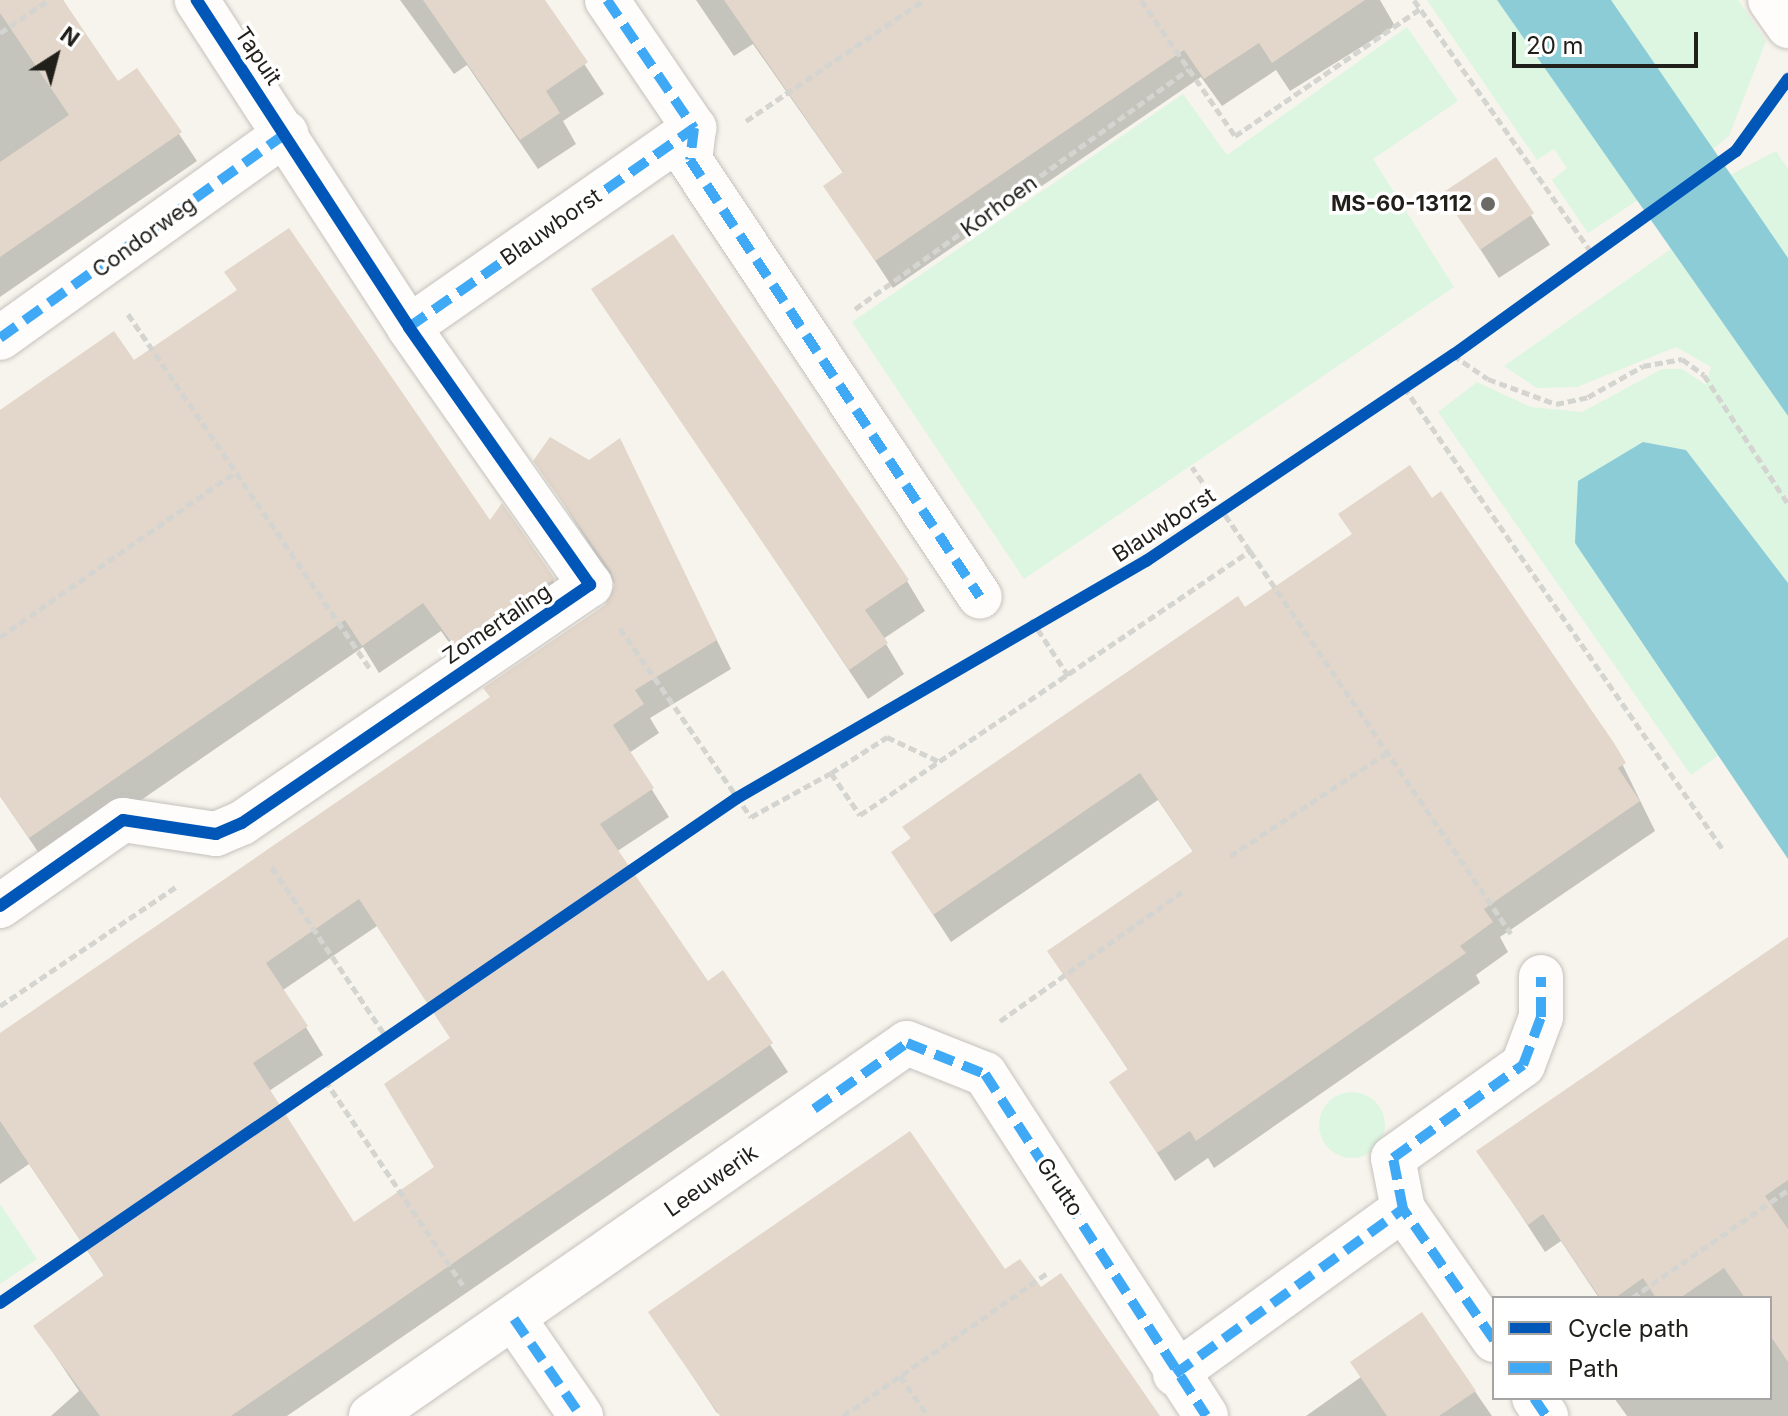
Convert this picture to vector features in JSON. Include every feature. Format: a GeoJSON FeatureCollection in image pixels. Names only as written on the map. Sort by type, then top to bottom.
{"type":"FeatureCollection","features":[{"type":"Feature","properties":{"kind":"street","name":"Tapuit"},"geometry":{"type":"LineString","coordinates":[[197,0],[286,133]]}},
{"type":"Feature","properties":{"kind":"street"},"geometry":{"type":"LineString","coordinates":[[607,0],[809,342],[980,597]]}},
{"type":"Feature","properties":{"kind":"street"},"geometry":{"type":"LineString","coordinates":[[1770,0],[1788,26]]}},
{"type":"Feature","properties":{"kind":"street","name":"Condorweg"},"geometry":{"type":"LineString","coordinates":[[0,338],[99,270],[286,133]]}},
{"type":"Feature","properties":{"kind":"street"},"geometry":{"type":"LineString","coordinates":[[286,133],[409,327],[590,585]]}},
{"type":"Feature","properties":{"kind":"street","name":"Blauwborst"},"geometry":{"type":"LineString","coordinates":[[409,327],[692,144]]}},
{"type":"Feature","properties":{"kind":"street","name":"Zomertaling"},"geometry":{"type":"LineString","coordinates":[[229,828],[590,585]]}},
{"type":"Feature","properties":{"kind":"street"},"geometry":{"type":"LineString","coordinates":[[0,906],[123,820],[229,828]]}},
{"type":"Feature","properties":{"kind":"street"},"geometry":{"type":"LineString","coordinates":[[1492,1337],[1403,1209],[1393,1158],[1523,1065],[1541,1017],[1541,977]]}},
{"type":"Feature","properties":{"kind":"street","name":"Grutto"},"geometry":{"type":"LineString","coordinates":[[907,1043],[985,1074],[1095,1239],[1175,1374],[1206,1416]]}},
{"type":"Feature","properties":{"kind":"street","name":"Leeuwerik"},"geometry":{"type":"LineString","coordinates":[[371,1416],[907,1043]]}},
{"type":"Feature","properties":{"kind":"street"},"geometry":{"type":"LineString","coordinates":[[1175,1374],[1403,1209]]}},
{"type":"Feature","properties":{"kind":"street"},"geometry":{"type":"LineString","coordinates":[[505,1325],[581,1416]]}},
{"type":"Feature","properties":{"kind":"path"},"geometry":{"type":"LineString","coordinates":[[0,33],[49,0]]}},
{"type":"Feature","properties":{"kind":"path"},"geometry":{"type":"LineString","coordinates":[[692,144],[924,0]]}},
{"type":"Feature","properties":{"kind":"path"},"geometry":{"type":"LineString","coordinates":[[1141,0],[1235,136],[1420,9]]}},
{"type":"Feature","properties":{"kind":"path"},"geometry":{"type":"LineString","coordinates":[[1414,0],[1593,255]]}},
{"type":"Feature","properties":{"kind":"path"},"geometry":{"type":"LineString","coordinates":[[1580,264],[1605,245]]}},
{"type":"Feature","properties":{"kind":"path"},"geometry":{"type":"LineString","coordinates":[[99,270],[234,473],[401,714]]}},
{"type":"Feature","properties":{"kind":"path"},"geometry":{"type":"LineString","coordinates":[[1441,363],[1466,346]]}},
{"type":"Feature","properties":{"kind":"path"},"geometry":{"type":"LineString","coordinates":[[1453,355],[1488,379],[1556,404],[1588,397],[1653,362],[1682,359],[1704,375],[1788,504]]}},
{"type":"Feature","properties":{"kind":"path"},"geometry":{"type":"LineString","coordinates":[[1391,396],[1416,379]]}},
{"type":"Feature","properties":{"kind":"path"},"geometry":{"type":"LineString","coordinates":[[1404,387],[1724,851]]}},
{"type":"Feature","properties":{"kind":"path"},"geometry":{"type":"LineString","coordinates":[[1192,467],[1541,977]]}},
{"type":"Feature","properties":{"kind":"path"},"geometry":{"type":"LineString","coordinates":[[0,637],[234,473]]}},
{"type":"Feature","properties":{"kind":"path"},"geometry":{"type":"LineString","coordinates":[[831,773],[860,815],[1250,551]]}},
{"type":"Feature","properties":{"kind":"path"},"geometry":{"type":"LineString","coordinates":[[590,585],[751,817],[831,773],[887,737],[938,761]]}},
{"type":"Feature","properties":{"kind":"path"},"geometry":{"type":"LineString","coordinates":[[1022,634],[1050,618]]}},
{"type":"Feature","properties":{"kind":"path"},"geometry":{"type":"LineString","coordinates":[[1230,856],[1387,753]]}},
{"type":"Feature","properties":{"kind":"path"},"geometry":{"type":"LineString","coordinates":[[724,807],[751,790]]}},
{"type":"Feature","properties":{"kind":"path"},"geometry":{"type":"LineString","coordinates":[[0,1006],[200,870],[229,828],[387,1038]]}},
{"type":"Feature","properties":{"kind":"path"},"geometry":{"type":"LineString","coordinates":[[946,1059],[1182,892]]}},
{"type":"Feature","properties":{"kind":"path"},"geometry":{"type":"LineString","coordinates":[[374,1046],[400,1029]]}},
{"type":"Feature","properties":{"kind":"path"},"geometry":{"type":"LineString","coordinates":[[312,1089],[337,1071]]}},
{"type":"Feature","properties":{"kind":"path"},"geometry":{"type":"LineString","coordinates":[[325,1080],[505,1325]]}},
{"type":"Feature","properties":{"kind":"path"},"geometry":{"type":"LineString","coordinates":[[1635,1296],[1788,1190]]}},
{"type":"Feature","properties":{"kind":"path"},"geometry":{"type":"LineString","coordinates":[[843,1416],[1095,1239]]}},
{"type":"Feature","properties":{"kind":"path"},"geometry":{"type":"LineString","coordinates":[[900,1376],[928,1416]]}},
{"type":"Feature","properties":{"kind":"green space"},"geometry":{"type":"Polygon","coordinates":[[[1427,0],[1497,0],[1638,200],[1588,233],[1552,180],[1567,168],[1554,149],[1537,160],[1427,0]]]}},
{"type":"Feature","properties":{"kind":"green space"},"geometry":{"type":"Polygon","coordinates":[[[1611,0],[1738,0],[1766,41],[1729,136],[1712,150],[1611,0]]]}},
{"type":"Feature","properties":{"kind":"green space"},"geometry":{"type":"Polygon","coordinates":[[[1407,27],[1458,101],[1373,159],[1454,287],[1024,579],[852,322],[1183,94],[1227,155],[1407,27]]]}},
{"type":"Feature","properties":{"kind":"green space"},"geometry":{"type":"Polygon","coordinates":[[[1776,151],[1788,169],[1788,258],[1730,175],[1776,151]]]}},
{"type":"Feature","properties":{"kind":"green space"},"geometry":{"type":"Polygon","coordinates":[[[1671,249],[1788,416],[1788,583],[1686,450],[1643,442],[1575,543],[1718,756],[1691,775],[1438,412],[1477,382],[1531,407],[1582,412],[1662,369],[1682,369],[1706,385],[1711,367],[1676,347],[1577,387],[1537,388],[1504,366],[1671,249]]]}},
{"type":"Feature","properties":{"kind":"green space"},"geometry":{"type":"Polygon","coordinates":[[[1352,1092],[1365,1094],[1380,1107],[1385,1125],[1383,1138],[1370,1153],[1352,1158],[1339,1156],[1324,1143],[1319,1125],[1321,1112],[1334,1097],[1352,1092]]]}},
{"type":"Feature","properties":{"kind":"green space"},"geometry":{"type":"Polygon","coordinates":[[[0,1204],[37,1259],[0,1284],[0,1204]]]}},
{"type":"Feature","properties":{"kind":"water"},"geometry":{"type":"Polygon","coordinates":[[[1497,0],[1611,0],[1788,258],[1788,416],[1497,0]]]}},
{"type":"Feature","properties":{"kind":"water"},"geometry":{"type":"Polygon","coordinates":[[[1643,442],[1686,450],[1788,583],[1788,859],[1575,543],[1578,481],[1643,442]]]}},
{"type":"Feature","properties":{"kind":"building"},"geometry":{"type":"Polygon","coordinates":[[[0,0],[63,0],[118,81],[137,68],[182,132],[0,257],[0,162],[69,115],[0,13],[0,0]]]}},
{"type":"Feature","properties":{"kind":"building"},"geometry":{"type":"Polygon","coordinates":[[[423,0],[545,0],[588,62],[546,91],[560,113],[520,140],[423,0]]]}},
{"type":"Feature","properties":{"kind":"building"},"geometry":{"type":"Polygon","coordinates":[[[724,0],[1365,0],[1272,63],[1259,43],[1204,79],[1184,50],[875,261],[823,186],[843,172],[724,0]]]}},
{"type":"Feature","properties":{"kind":"building","name":"MS-60-13112"},"geometry":{"type":"Polygon","coordinates":[[[1496,157],[1534,213],[1480,250],[1442,193],[1496,157]]]}},
{"type":"Feature","properties":{"kind":"building"},"geometry":{"type":"Polygon","coordinates":[[[289,228],[490,520],[502,503],[555,579],[455,647],[423,603],[362,646],[345,620],[29,838],[0,796],[0,410],[114,331],[134,360],[237,290],[224,272],[289,228]]]}},
{"type":"Feature","properties":{"kind":"building"},"geometry":{"type":"Polygon","coordinates":[[[673,234],[909,580],[865,610],[888,643],[849,670],[591,289],[673,234]]]}},
{"type":"Feature","properties":{"kind":"building"},"geometry":{"type":"Polygon","coordinates":[[[550,437],[589,460],[620,438],[717,640],[635,690],[644,704],[613,725],[654,788],[600,824],[708,981],[723,970],[773,1043],[231,1416],[100,1416],[33,1326],[104,1275],[0,1121],[0,1033],[490,697],[483,688],[605,605],[615,584],[611,571],[533,461],[550,437]],[[359,899],[266,963],[308,1026],[253,1063],[354,1222],[434,1167],[384,1084],[450,1038],[359,899]]]}},
{"type":"Feature","properties":{"kind":"building"},"geometry":{"type":"Polygon","coordinates":[[[1410,465],[1432,498],[1441,491],[1614,743],[1626,763],[1618,768],[1640,801],[1484,909],[1493,922],[1460,946],[1466,953],[1196,1141],[1190,1131],[1157,1153],[1109,1082],[1128,1069],[1047,951],[1193,851],[1140,773],[933,915],[891,852],[911,838],[902,827],[981,772],[1238,596],[1245,607],[1352,534],[1338,514],[1410,465]]]}},
{"type":"Feature","properties":{"kind":"building"},"geometry":{"type":"Polygon","coordinates":[[[1788,937],[1788,1180],[1765,1196],[1788,1229],[1788,1362],[1772,1338],[1772,1296],[1744,1296],[1724,1268],[1683,1296],[1655,1296],[1643,1278],[1618,1296],[1599,1296],[1543,1214],[1528,1225],[1476,1151],[1788,937]]]}},
{"type":"Feature","properties":{"kind":"building"},"geometry":{"type":"Polygon","coordinates":[[[910,1131],[1005,1269],[1020,1259],[1041,1287],[1061,1273],[1160,1416],[720,1416],[648,1312],[910,1131]]]}},
{"type":"Feature","properties":{"kind":"building"},"geometry":{"type":"Polygon","coordinates":[[[1422,1312],[1476,1391],[1439,1416],[1387,1416],[1350,1362],[1422,1312]]]}},
{"type":"Feature","properties":{"kind":"marked path"},"geometry":{"type":"LineString","coordinates":[[607,0],[694,128],[690,160],[980,597]]}},
{"type":"Feature","properties":{"kind":"marked path"},"geometry":{"type":"LineString","coordinates":[[409,327],[694,128]]}},
{"type":"Feature","properties":{"kind":"marked path"},"geometry":{"type":"LineString","coordinates":[[0,338],[286,133]]}},
{"type":"Feature","properties":{"kind":"marked path"},"geometry":{"type":"LineString","coordinates":[[1492,1337],[1403,1209],[1393,1158],[1523,1065],[1541,1017],[1541,977]]}},
{"type":"Feature","properties":{"kind":"marked path"},"geometry":{"type":"LineString","coordinates":[[814,1109],[907,1043],[985,1074],[1206,1416]]}},
{"type":"Feature","properties":{"kind":"marked path"},"geometry":{"type":"LineString","coordinates":[[1175,1374],[1403,1209]]}},
{"type":"Feature","properties":{"kind":"marked path"},"geometry":{"type":"LineString","coordinates":[[514,1319],[581,1416]]}},
{"type":"Feature","properties":{"kind":"marked path"},"geometry":{"type":"LineString","coordinates":[[1535,1400],[1546,1416]]}},
{"type":"Feature","properties":{"kind":"cycle path"},"geometry":{"type":"LineString","coordinates":[[0,906],[123,820],[216,834],[242,823],[590,585],[409,327],[197,0]]}},
{"type":"Feature","properties":{"kind":"cycle path"},"geometry":{"type":"LineString","coordinates":[[0,1303],[737,798],[1146,561],[1453,355],[1736,151],[1788,79]]}},
{"type":"Feature","properties":{"kind":"place","name":"MS-60-13112"},"geometry":{"type":"Point","coordinates":[1488,204]}}]}
